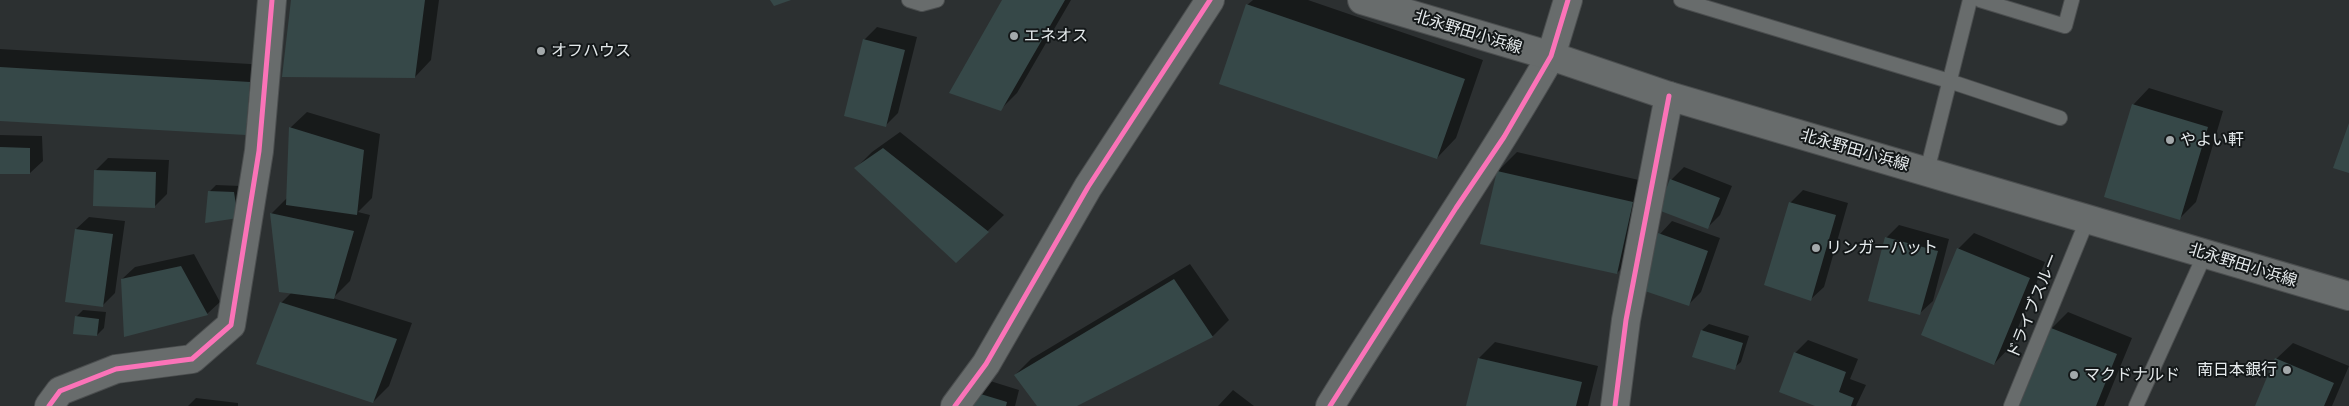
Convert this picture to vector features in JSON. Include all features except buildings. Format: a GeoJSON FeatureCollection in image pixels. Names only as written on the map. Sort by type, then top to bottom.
{"type":"FeatureCollection","features":[{"type":"Feature","properties":{"kind":"street"},"geometry":{"type":"LineString","coordinates":[[49,406],[60,391],[116,369],[192,358],[231,325],[259,151],[272,0]]}},
{"type":"Feature","properties":{"kind":"street"},"geometry":{"type":"LineString","coordinates":[[955,406],[986,364],[1088,187],[1210,0]]}},
{"type":"Feature","properties":{"kind":"street","name":"北永野田小浜線"},"geometry":{"type":"LineString","coordinates":[[1362,0],[1551,56],[1668,96],[2349,296]]}},
{"type":"Feature","properties":{"kind":"street"},"geometry":{"type":"LineString","coordinates":[[1330,406],[1451,216],[1504,137],[1551,56],[1568,0]]}},
{"type":"Feature","properties":{"kind":"street"},"geometry":{"type":"LineString","coordinates":[[1615,406],[1626,320],[1668,96]]}},
{"type":"Feature","properties":{"kind":"lane"},"geometry":{"type":"LineString","coordinates":[[909,0],[922,4],[937,0]]}},
{"type":"Feature","properties":{"kind":"lane"},"geometry":{"type":"LineString","coordinates":[[1681,0],[1949,81],[2060,118]]}},
{"type":"Feature","properties":{"kind":"lane"},"geometry":{"type":"LineString","coordinates":[[1927,172],[1970,0]]}},
{"type":"Feature","properties":{"kind":"lane"},"geometry":{"type":"LineString","coordinates":[[1980,0],[2064,26],[2072,0]]}},
{"type":"Feature","properties":{"kind":"lane","name":"ドライブスルー"},"geometry":{"type":"LineString","coordinates":[[2012,406],[2088,218]]}},
{"type":"Feature","properties":{"kind":"lane"},"geometry":{"type":"LineString","coordinates":[[2136,406],[2205,254]]}},
{"type":"Feature","properties":{"kind":"cycle path"},"geometry":{"type":"LineString","coordinates":[[49,406],[60,391],[116,369],[192,359],[231,325],[259,151],[272,0]]}},
{"type":"Feature","properties":{"kind":"cycle path"},"geometry":{"type":"LineString","coordinates":[[955,406],[986,364],[1088,187],[1210,0]]}},
{"type":"Feature","properties":{"kind":"cycle path"},"geometry":{"type":"LineString","coordinates":[[1330,406],[1456,208],[1504,137],[1551,56],[1568,0]]}},
{"type":"Feature","properties":{"kind":"cycle path"},"geometry":{"type":"LineString","coordinates":[[1615,406],[1626,320],[1669,96]]}},
{"type":"Feature","properties":{"kind":"place","name":"エネオス"},"geometry":{"type":"Point","coordinates":[1014,36]}},
{"type":"Feature","properties":{"kind":"place","name":"オフハウス"},"geometry":{"type":"Point","coordinates":[541,51]}},
{"type":"Feature","properties":{"kind":"place","name":"やよい軒"},"geometry":{"type":"Point","coordinates":[2170,140]}},
{"type":"Feature","properties":{"kind":"place","name":"リンガーハット"},"geometry":{"type":"Point","coordinates":[1816,248]}},
{"type":"Feature","properties":{"kind":"place","name":"南日本銀行"},"geometry":{"type":"Point","coordinates":[2287,370]}},
{"type":"Feature","properties":{"kind":"place","name":"マクドナルド"},"geometry":{"type":"Point","coordinates":[2074,375]}}]}
